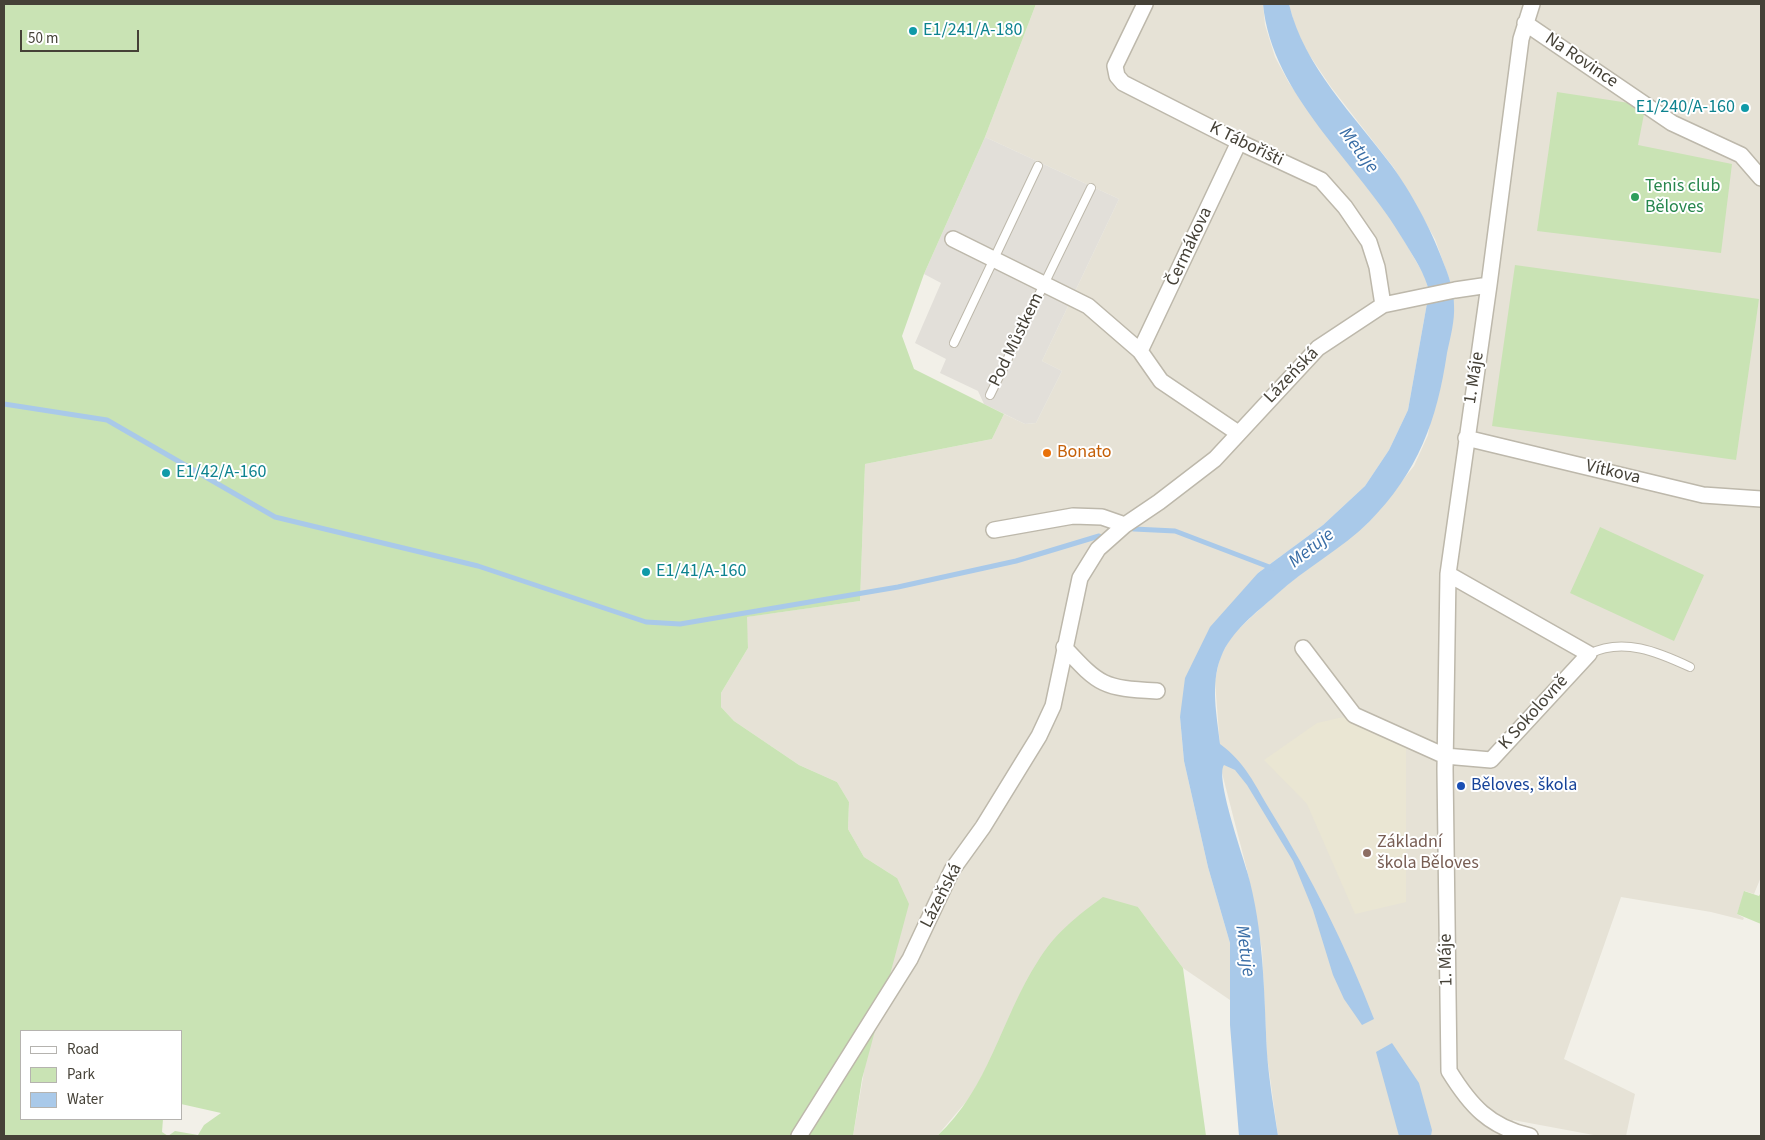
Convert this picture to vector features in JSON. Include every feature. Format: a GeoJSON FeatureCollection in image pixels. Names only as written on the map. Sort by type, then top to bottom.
{"type":"FeatureCollection","features":[{"type":"Feature","properties":{"kind":"street","name":"K Tábořišti"},"geometry":{"type":"LineString","coordinates":[[1145,4],[1115,66],[1117,76],[1123,83],[1239,142],[1322,180],[1369,242],[1377,267],[1383,305]]}},
{"type":"Feature","properties":{"kind":"street","name":"1. Máje"},"geometry":{"type":"LineString","coordinates":[[1530,1136],[1515,1135],[1486,1118],[1464,1095],[1449,1071],[1445,756],[1448,574],[1489,285],[1521,39],[1532,4]]}},
{"type":"Feature","properties":{"kind":"street","name":"Na Rovince"},"geometry":{"type":"LineString","coordinates":[[1525,22],[1672,123],[1741,155],[1761,178]]}},
{"type":"Feature","properties":{"kind":"street","name":"Čermákova"},"geometry":{"type":"LineString","coordinates":[[1140,351],[1239,142]]}},
{"type":"Feature","properties":{"kind":"street","name":"Pod Můstkem"},"geometry":{"type":"LineString","coordinates":[[953,239],[1088,306],[1140,351],[1161,381],[1238,433]]}},
{"type":"Feature","properties":{"kind":"street","name":"Lázeňská"},"geometry":{"type":"LineString","coordinates":[[799,1136],[910,959],[952,870],[983,827],[1039,736],[1053,706],[1080,578],[1098,549],[1125,525],[1159,502],[1215,458],[1318,348],[1383,305],[1489,285]]}},
{"type":"Feature","properties":{"kind":"street","name":"Vítkova"},"geometry":{"type":"LineString","coordinates":[[1466,438],[1703,495],[1761,499]]}},
{"type":"Feature","properties":{"kind":"street"},"geometry":{"type":"LineString","coordinates":[[994,530],[1073,516],[1102,517],[1125,525]]}},
{"type":"Feature","properties":{"kind":"street"},"geometry":{"type":"LineString","coordinates":[[1448,574],[1588,654]]}},
{"type":"Feature","properties":{"kind":"street"},"geometry":{"type":"LineString","coordinates":[[1064,647],[1094,678],[1107,685],[1124,689],[1157,691]]}},
{"type":"Feature","properties":{"kind":"street"},"geometry":{"type":"LineString","coordinates":[[1303,648],[1354,715],[1445,756]]}},
{"type":"Feature","properties":{"kind":"street","name":"K Sokolovně"},"geometry":{"type":"LineString","coordinates":[[1445,756],[1491,760],[1588,654]]}},
{"type":"Feature","properties":{"kind":"lane"},"geometry":{"type":"LineString","coordinates":[[954,343],[1038,166]]}},
{"type":"Feature","properties":{"kind":"lane","name":"Pod Můstkem"},"geometry":{"type":"LineString","coordinates":[[990,395],[1091,188]]}},
{"type":"Feature","properties":{"kind":"lane"},"geometry":{"type":"LineString","coordinates":[[1588,654],[1600,648],[1625,645],[1664,654],[1690,667]]}},
{"type":"Feature","properties":{"kind":"shaded area"},"geometry":{"type":"Polygon","coordinates":[[[1036,4],[1263,4],[1265,25],[1275,57],[1289,83],[1393,221],[1425,277],[1429,292],[1408,410],[1389,450],[1365,486],[1323,525],[1258,573],[1180,717],[1184,761],[1208,867],[1230,943],[1230,1000],[1183,968],[1138,907],[1014,1008],[993,1056],[971,1096],[937,1136],[853,1136],[897,878],[864,857],[848,829],[849,802],[837,782],[799,765],[734,721],[721,707],[721,693],[748,648],[746,617],[860,601],[865,464],[992,439],[1004,414],[1025,424],[1036,423],[1062,371],[1042,361],[1119,199],[985,137],[1036,4]]]}},
{"type":"Feature","properties":{"kind":"shaded area"},"geometry":{"type":"Polygon","coordinates":[[[1289,4],[1761,4],[1761,877],[1754,894],[1745,891],[1737,914],[1744,918],[1743,920],[1711,912],[1621,897],[1564,1059],[1635,1094],[1626,1136],[1599,1136],[1513,1120],[1511,1136],[1278,1136],[1267,1056],[1262,950],[1248,874],[1222,773],[1215,681],[1220,657],[1233,634],[1285,586],[1368,523],[1414,466],[1428,435],[1452,287],[1435,239],[1394,168],[1331,87],[1306,50],[1295,26],[1289,4]]]}},
{"type":"Feature","properties":{"kind":"shaded area"},"geometry":{"type":"Polygon","coordinates":[[[985,137],[1119,199],[1042,361],[1062,371],[1036,423],[1025,424],[984,404],[978,391],[940,373],[946,359],[915,343],[941,283],[924,274],[985,137]]]}},
{"type":"Feature","properties":{"kind":"shaded area","name":"Základní škola Běloves"},"geometry":{"type":"Polygon","coordinates":[[[1343,717],[1378,736],[1406,741],[1406,902],[1355,914],[1307,804],[1264,760],[1317,723],[1343,717]]]}},
{"type":"Feature","properties":{"kind":"green space"},"geometry":{"type":"Polygon","coordinates":[[[4,4],[1036,4],[985,137],[924,274],[902,336],[914,369],[1004,414],[992,439],[865,464],[860,601],[747,617],[748,648],[721,693],[721,707],[734,721],[799,765],[837,782],[849,802],[848,829],[864,857],[897,878],[909,904],[862,1079],[853,1136],[168,1136],[4,1136],[4,4]]]}},
{"type":"Feature","properties":{"kind":"green space","name":"Tenis club Běloves"},"geometry":{"type":"Polygon","coordinates":[[[1557,92],[1629,103],[1644,114],[1638,145],[1732,164],[1721,253],[1537,231],[1557,92]]]}},
{"type":"Feature","properties":{"kind":"green space"},"geometry":{"type":"Polygon","coordinates":[[[1515,265],[1759,299],[1736,460],[1492,426],[1515,265]]]}},
{"type":"Feature","properties":{"kind":"green space"},"geometry":{"type":"Polygon","coordinates":[[[1600,527],[1704,575],[1674,641],[1570,593],[1600,527]]]}},
{"type":"Feature","properties":{"kind":"green space"},"geometry":{"type":"Polygon","coordinates":[[[1744,891],[1759,896],[1761,892],[1761,924],[1737,914],[1744,891]]]}},
{"type":"Feature","properties":{"kind":"green space"},"geometry":{"type":"Polygon","coordinates":[[[1103,897],[1138,907],[1183,968],[1206,1136],[937,1136],[970,1097],[1025,983],[1038,961],[1067,926],[1103,897]]]}},
{"type":"Feature","properties":{"kind":"water","name":"Metuje"},"geometry":{"type":"Polygon","coordinates":[[[1263,4],[1289,4],[1296,27],[1318,69],[1406,187],[1426,223],[1444,265],[1452,287],[1454,311],[1443,378],[1431,423],[1413,464],[1400,484],[1386,503],[1358,532],[1287,585],[1245,623],[1225,648],[1218,667],[1215,700],[1220,744],[1236,758],[1249,774],[1300,860],[1340,938],[1374,1019],[1362,1025],[1344,999],[1333,975],[1313,910],[1293,861],[1247,785],[1235,770],[1224,765],[1222,772],[1226,799],[1253,893],[1257,916],[1262,961],[1268,1063],[1278,1136],[1239,1136],[1230,1025],[1230,943],[1208,867],[1184,761],[1180,717],[1185,678],[1210,627],[1258,573],[1323,525],[1365,486],[1389,450],[1408,410],[1429,292],[1419,266],[1385,212],[1320,128],[1282,69],[1270,38],[1263,4]]]}},
{"type":"Feature","properties":{"kind":"water"},"geometry":{"type":"Polygon","coordinates":[[[1392,1043],[1419,1083],[1432,1130],[1431,1136],[1399,1136],[1376,1052],[1392,1043]]]}},
{"type":"Feature","properties":{"kind":"waterway"},"geometry":{"type":"LineString","coordinates":[[4,404],[107,420],[275,517],[478,566],[646,622],[680,624],[898,587],[1016,561],[1099,536]]}},
{"type":"Feature","properties":{"kind":"waterway"},"geometry":{"type":"LineString","coordinates":[[1134,529],[1175,531],[1272,568]]}},
{"type":"Feature","properties":{"kind":"place","name":"E1/241/A-180"},"geometry":{"type":"Point","coordinates":[913,31]}},
{"type":"Feature","properties":{"kind":"place","name":"E1/240/A-160"},"geometry":{"type":"Point","coordinates":[1745,108]}},
{"type":"Feature","properties":{"kind":"place","name":"Tenis club Běloves"},"geometry":{"type":"Point","coordinates":[1635,197]}},
{"type":"Feature","properties":{"kind":"place","name":"Bonato"},"geometry":{"type":"Point","coordinates":[1047,453]}},
{"type":"Feature","properties":{"kind":"place","name":"E1/42/A-160"},"geometry":{"type":"Point","coordinates":[166,473]}},
{"type":"Feature","properties":{"kind":"place","name":"E1/41/A-160"},"geometry":{"type":"Point","coordinates":[646,572]}},
{"type":"Feature","properties":{"kind":"place","name":"Běloves, škola"},"geometry":{"type":"Point","coordinates":[1461,786]}},
{"type":"Feature","properties":{"kind":"place","name":"Základní škola Běloves"},"geometry":{"type":"Point","coordinates":[1367,853]}}]}
